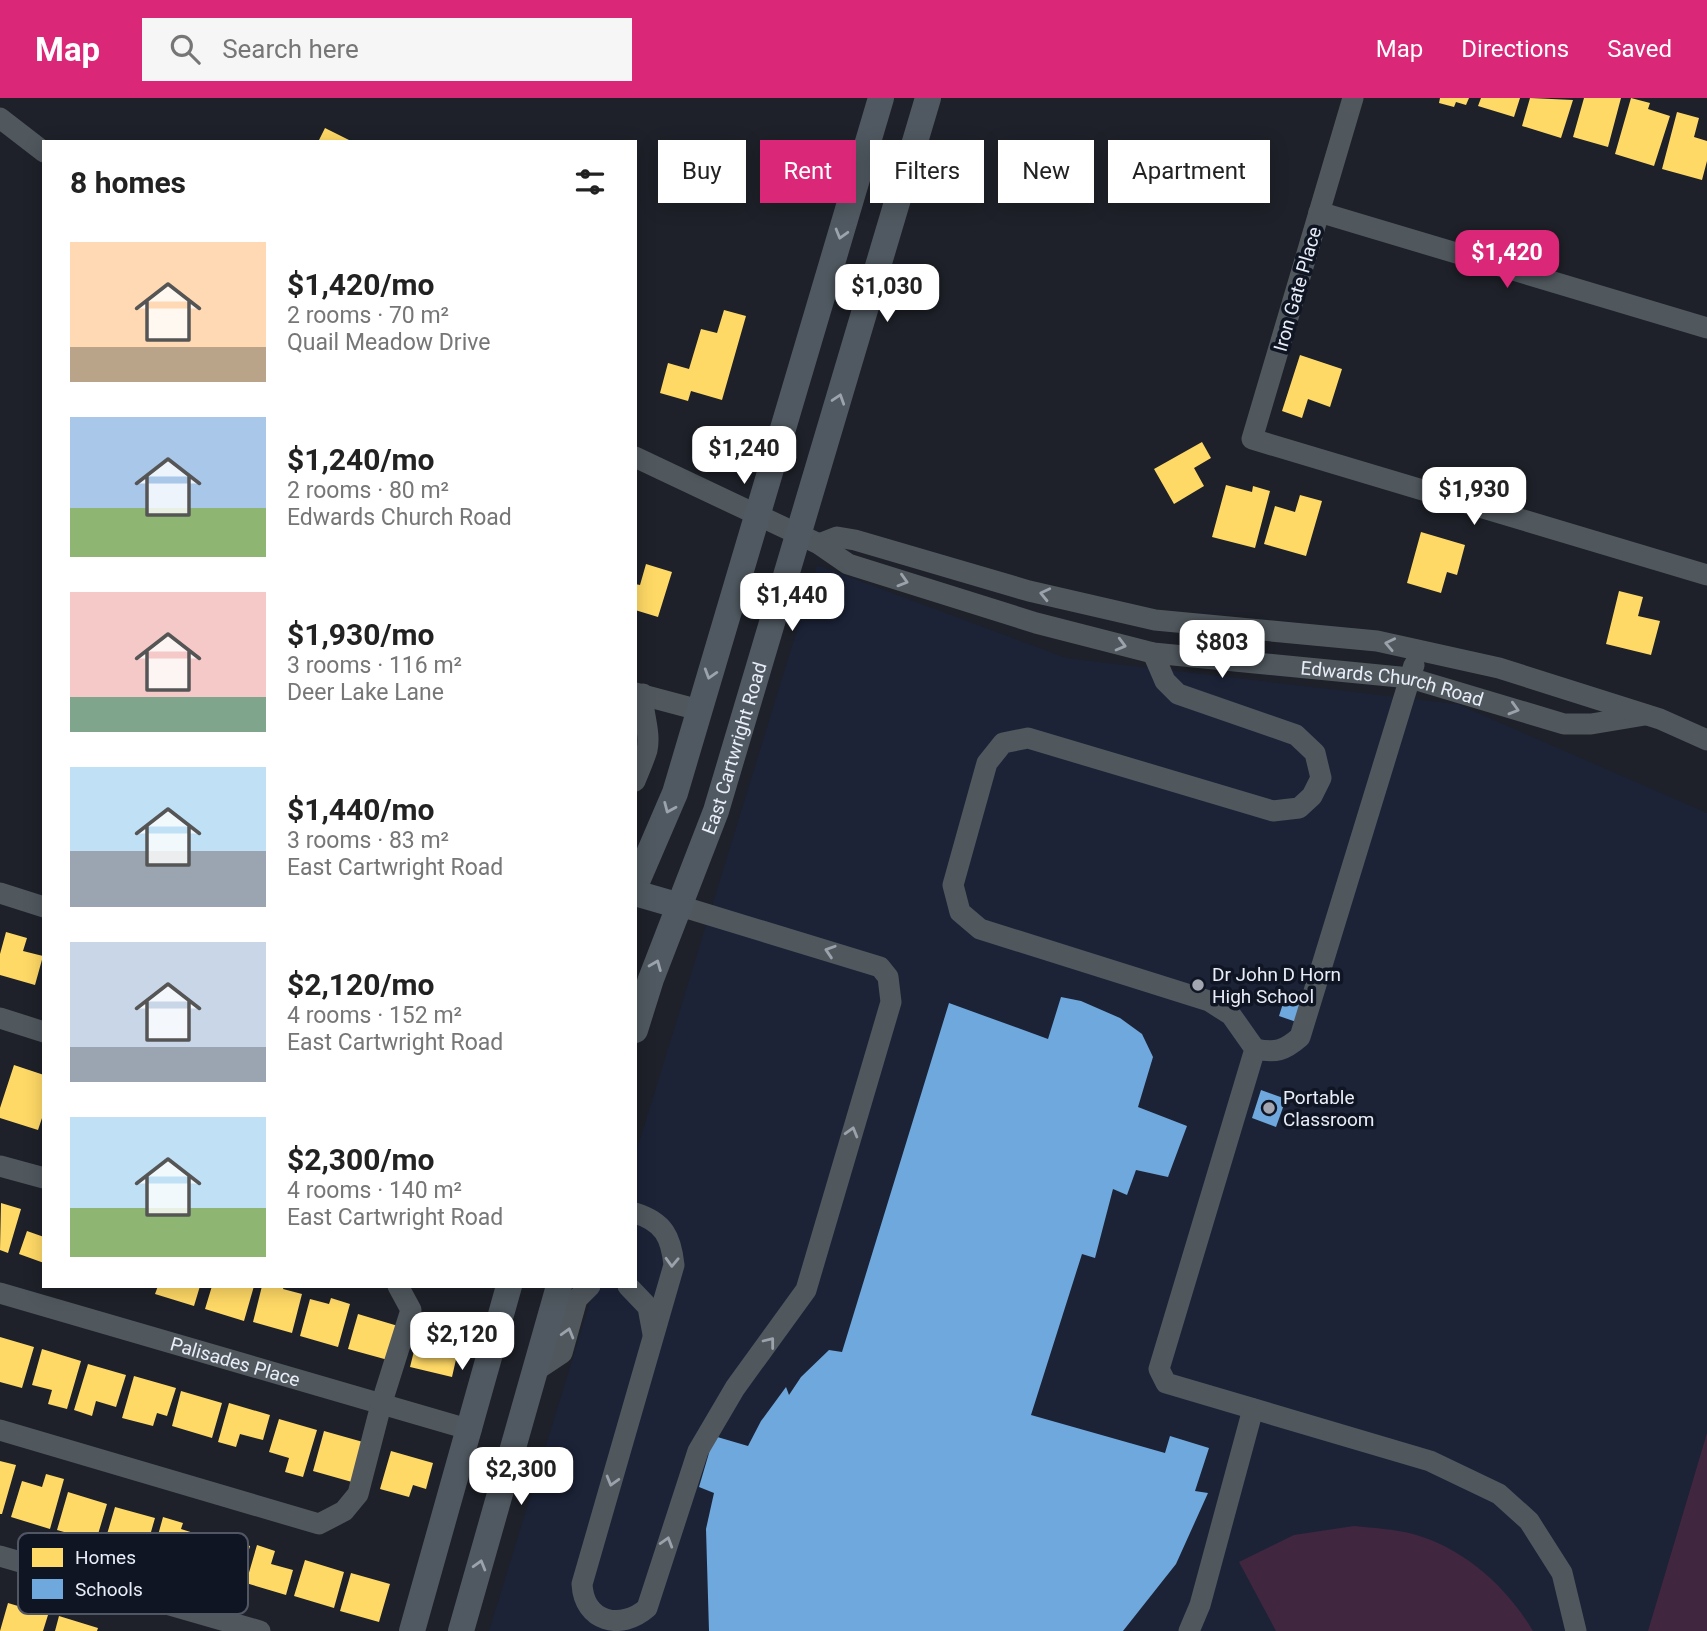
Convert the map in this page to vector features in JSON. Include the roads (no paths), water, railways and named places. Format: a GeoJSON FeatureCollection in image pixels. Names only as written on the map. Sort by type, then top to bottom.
{"type":"FeatureCollection","features":[{"type":"Feature","properties":{"kind":"main road"},"geometry":{"type":"LineString","coordinates":[[637,881],[675,793],[881,98]]}},
{"type":"Feature","properties":{"kind":"main road","name":"East Cartwright Road"},"geometry":{"type":"LineString","coordinates":[[637,1023],[650,979],[716,811],[808,539],[928,98]]}},
{"type":"Feature","properties":{"kind":"main road"},"geometry":{"type":"LineString","coordinates":[[637,894],[680,906]]}},
{"type":"Feature","properties":{"kind":"main road"},"geometry":{"type":"LineString","coordinates":[[412,1631],[471,1430],[508,1288]]}},
{"type":"Feature","properties":{"kind":"main road"},"geometry":{"type":"LineString","coordinates":[[461,1631],[558,1288]]}},
{"type":"Feature","properties":{"kind":"street","name":"Iron Gate Place"},"geometry":{"type":"LineString","coordinates":[[1353,98],[1252,439],[1707,575]]}},
{"type":"Feature","properties":{"kind":"street"},"geometry":{"type":"LineString","coordinates":[[0,118],[42,150]]}},
{"type":"Feature","properties":{"kind":"street"},"geometry":{"type":"LineString","coordinates":[[1319,212],[1707,328]]}},
{"type":"Feature","properties":{"kind":"street","name":"Edwards Church Road"},"geometry":{"type":"LineString","coordinates":[[637,458],[808,539],[848,564],[1036,623],[1153,653],[1410,678],[1564,724],[1645,715]]}},
{"type":"Feature","properties":{"kind":"street","name":"Edwards Church Road"},"geometry":{"type":"LineString","coordinates":[[808,539],[837,537],[855,540],[1029,591],[1155,620],[1377,641],[1499,667],[1645,715],[1707,740]]}},
{"type":"Feature","properties":{"kind":"street"},"geometry":{"type":"LineString","coordinates":[[1153,653],[1164,681],[1178,694],[1296,735],[1315,753],[1321,778],[1312,796],[1299,808],[1273,811],[1028,738],[1003,743],[987,763],[953,885],[960,912],[980,929],[1209,1001],[1231,1015],[1255,1049],[1272,1053],[1286,1049],[1300,1037],[1419,650]]}},
{"type":"Feature","properties":{"kind":"street"},"geometry":{"type":"LineString","coordinates":[[637,776],[647,748],[647,731],[639,694],[699,710]]}},
{"type":"Feature","properties":{"kind":"street"},"geometry":{"type":"LineString","coordinates":[[0,893],[42,905]]}},
{"type":"Feature","properties":{"kind":"street"},"geometry":{"type":"LineString","coordinates":[[637,1214],[660,1226],[672,1242],[674,1265],[582,1584],[583,1599],[594,1616],[610,1624],[627,1624],[640,1618],[648,1608],[698,1451],[734,1388],[802,1300],[891,1002],[888,977],[880,967],[680,906]]}},
{"type":"Feature","properties":{"kind":"street"},"geometry":{"type":"LineString","coordinates":[[0,1018],[42,1031]]}},
{"type":"Feature","properties":{"kind":"street"},"geometry":{"type":"LineString","coordinates":[[1255,1049],[1159,1369],[1166,1383],[1430,1461],[1499,1493],[1529,1521],[1562,1573],[1576,1631]]}},
{"type":"Feature","properties":{"kind":"street"},"geometry":{"type":"LineString","coordinates":[[0,1166],[42,1177]]}},
{"type":"Feature","properties":{"kind":"street"},"geometry":{"type":"LineString","coordinates":[[0,1430],[319,1524],[344,1511],[358,1494],[380,1405],[411,1310],[399,1288]]}},
{"type":"Feature","properties":{"kind":"street"},"geometry":{"type":"LineString","coordinates":[[535,1371],[562,1353],[577,1299],[588,1288]]}},
{"type":"Feature","properties":{"kind":"street"},"geometry":{"type":"LineString","coordinates":[[630,1288],[648,1307],[653,1339]]}},
{"type":"Feature","properties":{"kind":"street","name":"Palisades Place"},"geometry":{"type":"LineString","coordinates":[[0,1293],[471,1430]]}},
{"type":"Feature","properties":{"kind":"street"},"geometry":{"type":"LineString","coordinates":[[1192,1628],[1253,1409]]}},
{"type":"Feature","properties":{"kind":"street"},"geometry":{"type":"LineString","coordinates":[[0,1556],[18,1561]]}},
{"type":"Feature","properties":{"kind":"street"},"geometry":{"type":"LineString","coordinates":[[201,1614],[260,1631]]}},
{"type":"Feature","properties":{"kind":"place","name":"Dr John D Horn High School"},"geometry":{"type":"Point","coordinates":[1198,985]}},
{"type":"Feature","properties":{"kind":"place","name":"Portable Classroom"},"geometry":{"type":"Point","coordinates":[1269,1108]}}]}
